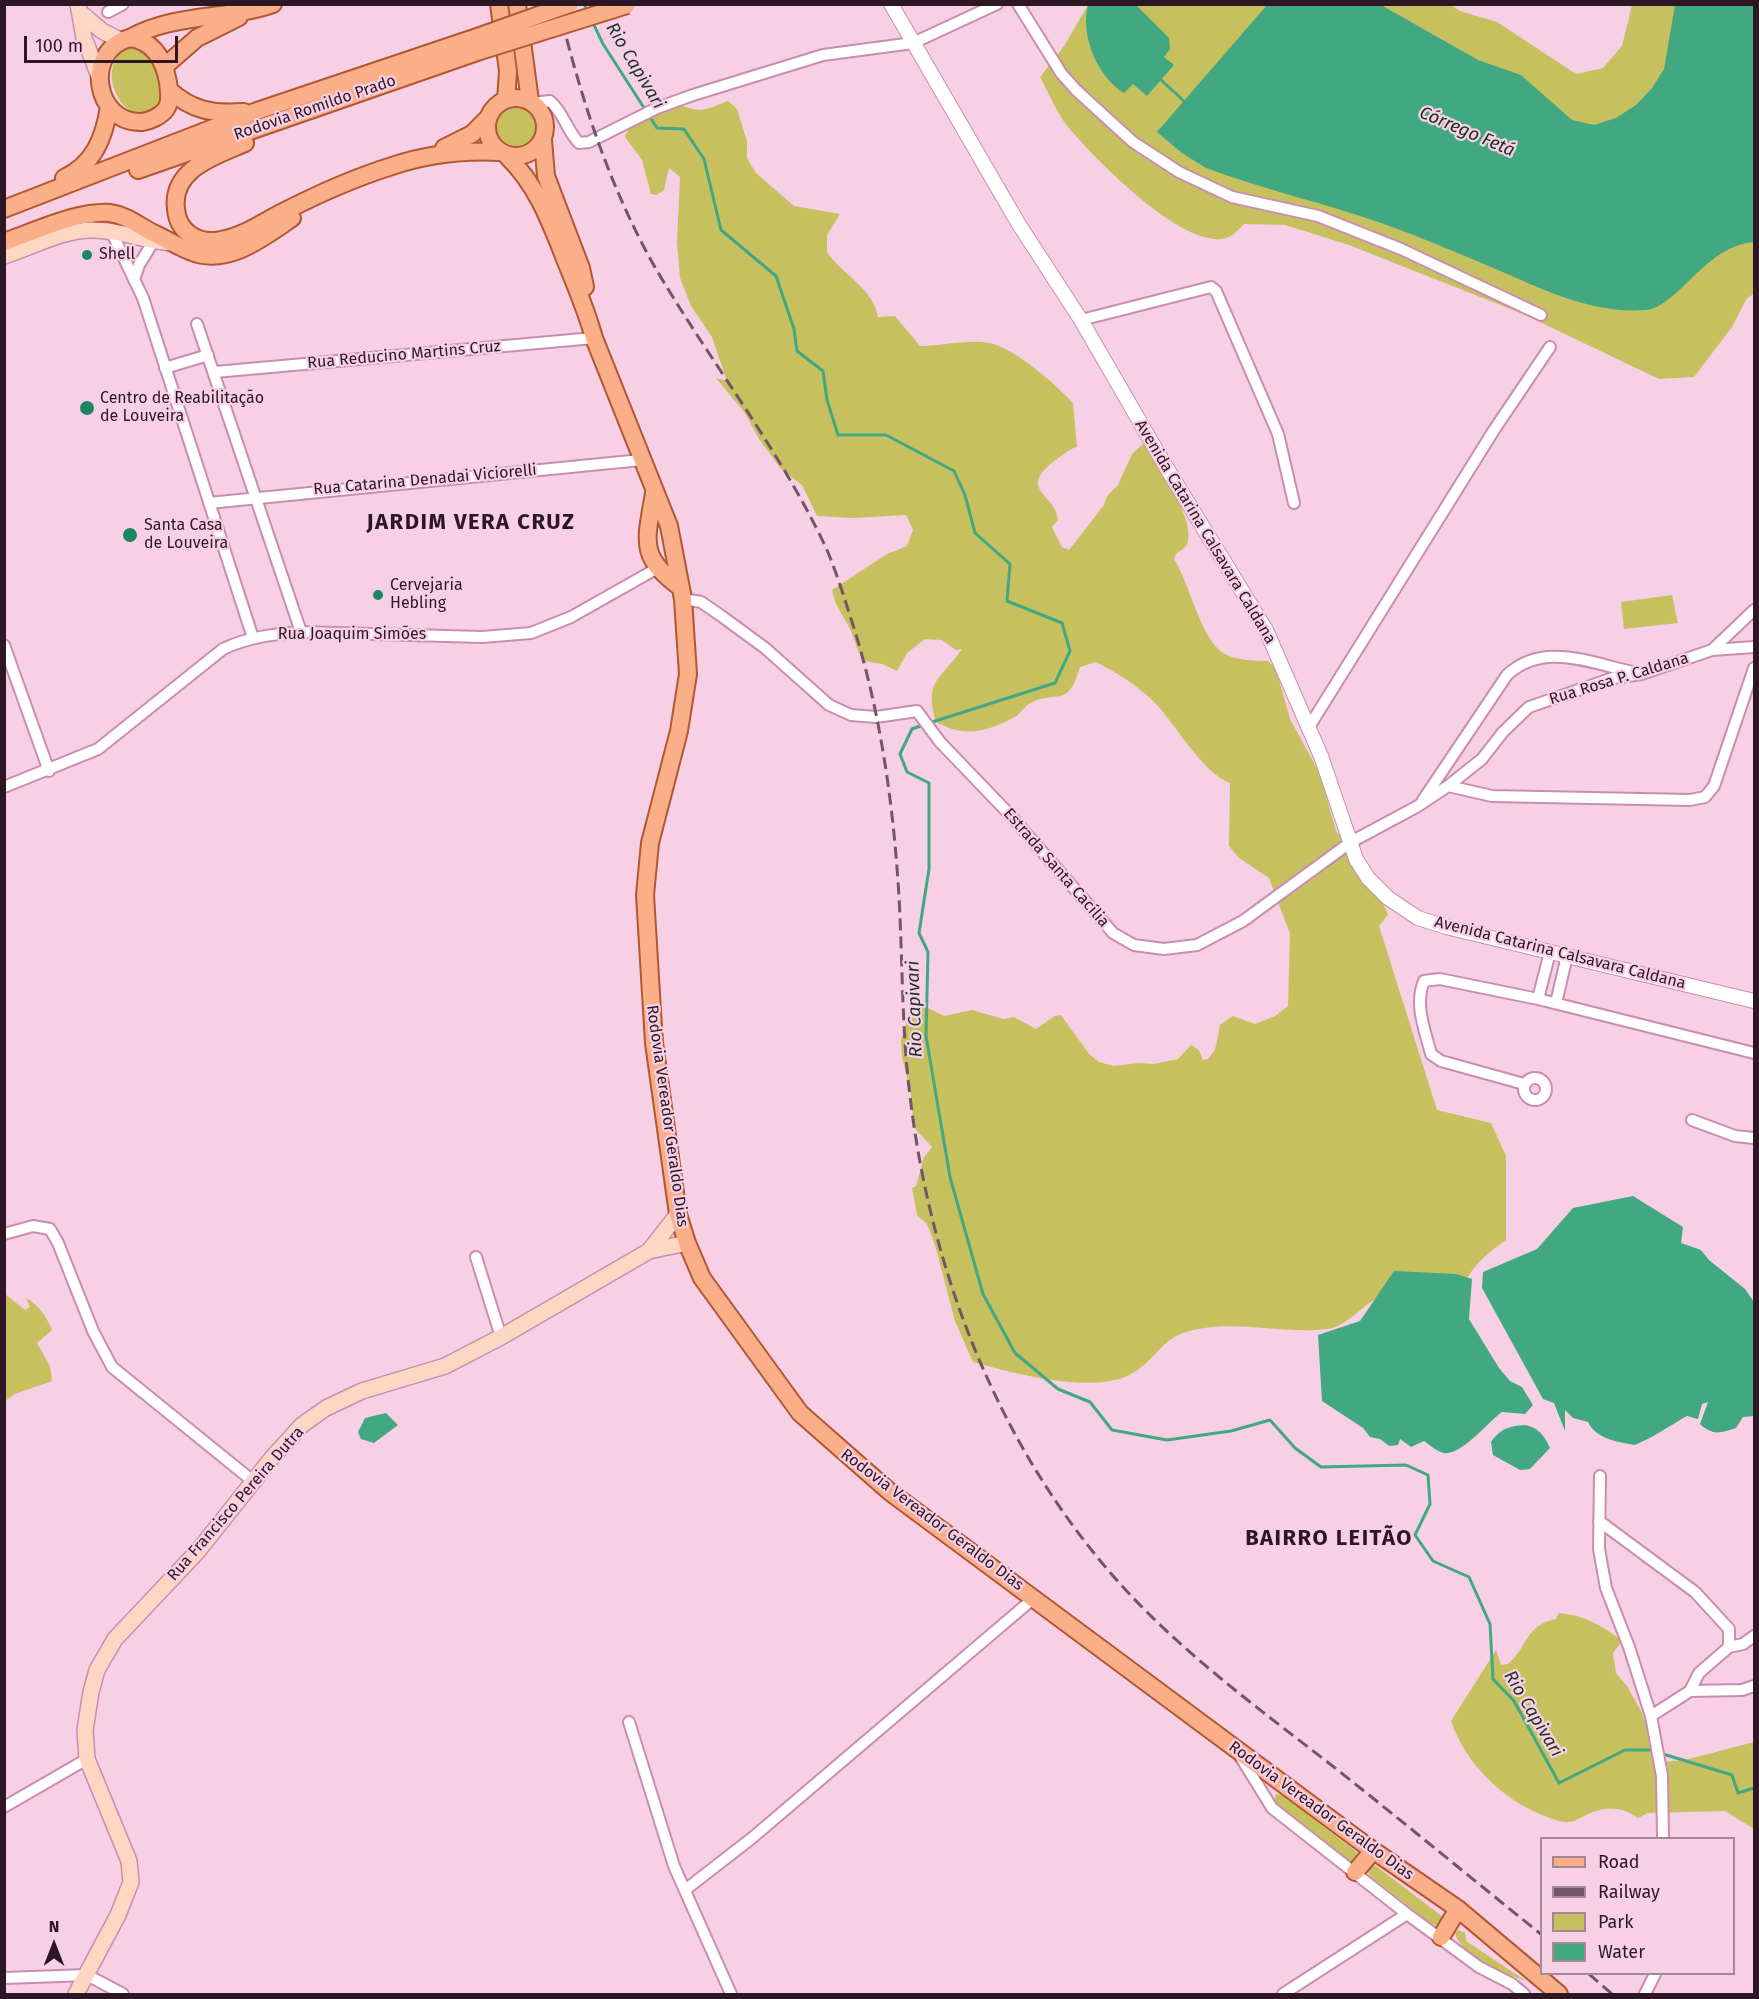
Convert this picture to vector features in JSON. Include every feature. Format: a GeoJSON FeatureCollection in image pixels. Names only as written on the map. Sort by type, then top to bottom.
{"type":"FeatureCollection","features":[{"type":"Feature","properties":{"kind":"main road"},"geometry":{"type":"LineString","coordinates":[[165,66],[196,38],[251,11],[273,4]]}},
{"type":"Feature","properties":{"kind":"main road"},"geometry":{"type":"LineString","coordinates":[[500,4],[508,70],[506,100]]}},
{"type":"Feature","properties":{"kind":"main road"},"geometry":{"type":"LineString","coordinates":[[169,90],[188,106],[260,119],[252,140],[202,162],[181,180],[176,193],[176,217],[183,230],[195,238],[208,241],[222,240],[251,230],[354,178],[428,157],[457,151],[528,155],[543,140],[544,120],[531,102],[517,4]]}},
{"type":"Feature","properties":{"kind":"main road","name":"Rodovia Romildo Prado"},"geometry":{"type":"LineString","coordinates":[[480,44],[570,4]]}},
{"type":"Feature","properties":{"kind":"main road","name":"Rodovia Romildo Prado"},"geometry":{"type":"LineString","coordinates":[[4,209],[480,44],[627,5]]}},
{"type":"Feature","properties":{"kind":"main road"},"geometry":{"type":"LineString","coordinates":[[79,9],[102,30],[125,39],[148,44],[165,66],[169,90],[166,110],[148,122],[126,120],[109,107]]}},
{"type":"Feature","properties":{"kind":"main road"},"geometry":{"type":"LineString","coordinates":[[4,204],[68,176],[82,167],[101,142],[109,107],[84,38],[79,9]]}},
{"type":"Feature","properties":{"kind":"main road"},"geometry":{"type":"LineString","coordinates":[[99,76],[104,56],[125,39],[151,28],[187,20],[251,11]]}},
{"type":"Feature","properties":{"kind":"main road"},"geometry":{"type":"LineString","coordinates":[[428,157],[472,134],[487,119],[491,111],[506,100],[514,98],[531,102]]}},
{"type":"Feature","properties":{"kind":"main road","name":"Rodovia Romildo Prado"},"geometry":{"type":"LineString","coordinates":[[4,219],[260,119]]}},
{"type":"Feature","properties":{"kind":"main road"},"geometry":{"type":"LineString","coordinates":[[487,119],[488,138],[503,154]]}},
{"type":"Feature","properties":{"kind":"main road","name":"Rodovia Vereador Geraldo Dias"},"geometry":{"type":"LineString","coordinates":[[543,140],[549,184],[582,271],[585,306]]}},
{"type":"Feature","properties":{"kind":"main road","name":"Rodovia Vereador Geraldo Dias"},"geometry":{"type":"LineString","coordinates":[[503,154],[524,172],[539,196],[585,306],[594,338],[669,526],[676,557],[689,652],[688,674],[679,731],[650,843],[645,895],[654,1043],[678,1214],[695,1266],[713,1294],[811,1425],[890,1492],[1373,1851],[1458,1909],[1559,1995]]}},
{"type":"Feature","properties":{"kind":"main road"},"geometry":{"type":"LineString","coordinates":[[4,242],[71,220],[93,214],[110,213],[124,216],[174,243],[201,254],[225,255],[256,242],[294,217],[327,191]]}},
{"type":"Feature","properties":{"kind":"main road"},"geometry":{"type":"LineString","coordinates":[[4,256],[81,231],[111,231],[153,242],[174,243]]}},
{"type":"Feature","properties":{"kind":"main road"},"geometry":{"type":"LineString","coordinates":[[654,492],[648,551],[657,569],[682,594]]}},
{"type":"Feature","properties":{"kind":"main road"},"geometry":{"type":"LineString","coordinates":[[649,528],[669,526]]}},
{"type":"Feature","properties":{"kind":"main road"},"geometry":{"type":"LineString","coordinates":[[657,569],[676,557]]}},
{"type":"Feature","properties":{"kind":"main road","name":"Rua Francisco Pereira Dutra"},"geometry":{"type":"LineString","coordinates":[[649,1251],[678,1214]]}},
{"type":"Feature","properties":{"kind":"main road","name":"Rua Francisco Pereira Dutra"},"geometry":{"type":"LineString","coordinates":[[76,1995],[118,1915],[131,1882],[131,1871],[122,1839],[97,1788],[87,1759],[85,1730],[91,1692],[104,1657],[115,1639],[198,1551],[272,1458],[302,1425],[326,1408],[362,1391],[445,1366],[501,1337],[649,1251],[687,1243]]}},
{"type":"Feature","properties":{"kind":"main road"},"geometry":{"type":"LineString","coordinates":[[1355,1872],[1373,1851]]}},
{"type":"Feature","properties":{"kind":"main road"},"geometry":{"type":"LineString","coordinates":[[1441,1937],[1458,1909]]}},
{"type":"Feature","properties":{"kind":"street"},"geometry":{"type":"LineString","coordinates":[[108,12],[123,4]]}},
{"type":"Feature","properties":{"kind":"street","name":"Avenida Catarina Calsavara Caldana"},"geometry":{"type":"LineString","coordinates":[[891,4],[1018,223],[1082,320],[1166,467],[1266,630],[1309,727],[1351,842],[1368,878],[1388,898],[1418,918],[1755,1001]]}},
{"type":"Feature","properties":{"kind":"street"},"geometry":{"type":"LineString","coordinates":[[531,102],[550,101],[557,107],[579,143],[589,142],[657,108],[823,55],[913,43],[997,4]]}},
{"type":"Feature","properties":{"kind":"street"},"geometry":{"type":"LineString","coordinates":[[1018,4],[1061,73],[1076,90],[1133,142],[1179,172],[1232,197],[1326,219],[1401,249],[1541,315]]}},
{"type":"Feature","properties":{"kind":"street"},"geometry":{"type":"LineString","coordinates":[[111,231],[143,298],[253,638]]}},
{"type":"Feature","properties":{"kind":"street"},"geometry":{"type":"LineString","coordinates":[[134,280],[139,265],[153,242]]}},
{"type":"Feature","properties":{"kind":"street"},"geometry":{"type":"LineString","coordinates":[[1082,320],[1175,294],[1211,287],[1216,291],[1278,434],[1293,503]]}},
{"type":"Feature","properties":{"kind":"street"},"geometry":{"type":"LineString","coordinates":[[197,324],[301,632]]}},
{"type":"Feature","properties":{"kind":"street","name":"Rua Reducino Martins Cruz"},"geometry":{"type":"LineString","coordinates":[[215,372],[594,338]]}},
{"type":"Feature","properties":{"kind":"street"},"geometry":{"type":"LineString","coordinates":[[1309,727],[1494,430],[1550,347]]}},
{"type":"Feature","properties":{"kind":"street"},"geometry":{"type":"LineString","coordinates":[[165,368],[208,355]]}},
{"type":"Feature","properties":{"kind":"street","name":"Rua Catarina Denadai Viciorelli"},"geometry":{"type":"LineString","coordinates":[[209,503],[641,460]]}},
{"type":"Feature","properties":{"kind":"street","name":"Rua Joaquim Simões"},"geometry":{"type":"LineString","coordinates":[[4,787],[49,771],[98,749],[223,649],[253,638],[301,632],[482,637],[531,633],[571,618],[657,569]]}},
{"type":"Feature","properties":{"kind":"street","name":"Estrada Santa Cacília"},"geometry":{"type":"LineString","coordinates":[[682,594],[701,602],[765,648],[829,705],[850,715],[876,717],[913,710],[923,716],[940,742],[1012,817],[1113,933],[1134,945],[1164,949],[1197,945],[1243,921],[1351,842]]}},
{"type":"Feature","properties":{"kind":"street"},"geometry":{"type":"LineString","coordinates":[[1712,650],[1755,610]]}},
{"type":"Feature","properties":{"kind":"street"},"geometry":{"type":"LineString","coordinates":[[4,645],[49,771]]}},
{"type":"Feature","properties":{"kind":"street","name":"Rua Rosa P. Caldana"},"geometry":{"type":"LineString","coordinates":[[1351,842],[1419,806],[1448,786],[1482,759],[1503,732],[1529,707],[1613,678],[1642,674],[1712,650],[1755,647]]}},
{"type":"Feature","properties":{"kind":"street"},"geometry":{"type":"LineString","coordinates":[[1419,806],[1507,675],[1518,664],[1532,657],[1556,656],[1642,674]]}},
{"type":"Feature","properties":{"kind":"street"},"geometry":{"type":"LineString","coordinates":[[1448,786],[1492,796],[1648,800],[1690,800],[1705,797],[1714,786],[1755,668]]}},
{"type":"Feature","properties":{"kind":"street"},"geometry":{"type":"LineString","coordinates":[[1538,999],[1550,952]]}},
{"type":"Feature","properties":{"kind":"street"},"geometry":{"type":"LineString","coordinates":[[1556,1003],[1567,956]]}},
{"type":"Feature","properties":{"kind":"street"},"geometry":{"type":"LineString","coordinates":[[1524,1084],[1436,1059],[1431,1054],[1420,1010],[1419,993],[1424,981],[1431,978],[1538,999],[1755,1053]]}},
{"type":"Feature","properties":{"kind":"street"},"geometry":{"type":"LineString","coordinates":[[1692,1120],[1735,1136],[1755,1138]]}},
{"type":"Feature","properties":{"kind":"street"},"geometry":{"type":"LineString","coordinates":[[4,1234],[33,1226],[50,1229],[58,1243],[93,1331],[112,1366],[254,1482]]}},
{"type":"Feature","properties":{"kind":"street"},"geometry":{"type":"LineString","coordinates":[[476,1257],[501,1337]]}},
{"type":"Feature","properties":{"kind":"street"},"geometry":{"type":"LineString","coordinates":[[1600,1476],[1599,1549],[1606,1588],[1629,1647],[1651,1716],[1662,1776],[1663,1837]]}},
{"type":"Feature","properties":{"kind":"street"},"geometry":{"type":"LineString","coordinates":[[1599,1521],[1695,1592],[1729,1629],[1729,1647]]}},
{"type":"Feature","properties":{"kind":"street"},"geometry":{"type":"LineString","coordinates":[[685,1890],[752,1838],[1034,1598]]}},
{"type":"Feature","properties":{"kind":"street"},"geometry":{"type":"LineString","coordinates":[[1651,1716],[1690,1691],[1700,1674],[1729,1647],[1743,1644],[1755,1636]]}},
{"type":"Feature","properties":{"kind":"street"},"geometry":{"type":"LineString","coordinates":[[1690,1691],[1742,1690],[1755,1686]]}},
{"type":"Feature","properties":{"kind":"street"},"geometry":{"type":"LineString","coordinates":[[629,1722],[674,1866],[731,1995]]}},
{"type":"Feature","properties":{"kind":"street"},"geometry":{"type":"LineString","coordinates":[[1235,1748],[1272,1808],[1407,1914],[1479,1967],[1512,1984],[1524,1995]]}},
{"type":"Feature","properties":{"kind":"street"},"geometry":{"type":"LineString","coordinates":[[4,1807],[87,1759]]}},
{"type":"Feature","properties":{"kind":"street"},"geometry":{"type":"LineString","coordinates":[[1283,1995],[1407,1914]]}},
{"type":"Feature","properties":{"kind":"street"},"geometry":{"type":"LineString","coordinates":[[4,1978],[87,1975],[123,1995]]}},
{"type":"Feature","properties":{"kind":"street"},"geometry":{"type":"LineString","coordinates":[[1645,1995],[1654,1975]]}},
{"type":"Feature","properties":{"kind":"green space"},"geometry":{"type":"Polygon","coordinates":[[[1088,5],[1451,5],[1460,11],[1497,22],[1576,74],[1603,68],[1622,46],[1632,5],[1754,5],[1754,294],[1747,298],[1732,327],[1694,377],[1659,379],[1523,314],[1349,245],[1285,225],[1244,224],[1232,235],[1222,239],[1204,237],[1183,228],[1140,198],[1099,160],[1069,128],[1040,77],[1064,46],[1088,5]]]}},
{"type":"Feature","properties":{"kind":"green space"},"geometry":{"type":"Polygon","coordinates":[[[132,47],[146,49],[164,82],[161,102],[148,112],[136,113],[125,106],[117,95],[112,81],[113,67],[119,55],[132,47]]]}},
{"type":"Feature","properties":{"kind":"green space"},"geometry":{"type":"Polygon","coordinates":[[[728,101],[737,109],[747,141],[747,158],[756,173],[794,206],[840,214],[827,235],[827,252],[870,297],[878,317],[895,316],[920,346],[973,342],[990,343],[1000,347],[1034,368],[1073,403],[1077,447],[1053,462],[1038,479],[1038,486],[1056,511],[1058,520],[1052,527],[1062,547],[1069,550],[1104,505],[1107,496],[1118,485],[1132,454],[1145,442],[1173,490],[1186,519],[1187,543],[1174,559],[1208,635],[1223,653],[1245,660],[1268,661],[1276,669],[1290,719],[1320,774],[1336,831],[1374,882],[1388,915],[1379,926],[1437,1110],[1491,1123],[1506,1156],[1506,1240],[1480,1262],[1469,1275],[1462,1291],[1387,1294],[1375,1299],[1348,1320],[1327,1329],[1219,1327],[1190,1331],[1170,1340],[1133,1373],[1117,1380],[1098,1383],[1054,1380],[973,1362],[955,1321],[935,1245],[927,1224],[917,1215],[912,1188],[916,1186],[924,1157],[932,1147],[916,1130],[913,1122],[911,1094],[902,1057],[901,1040],[910,1011],[915,1007],[926,1007],[944,1016],[972,1010],[1003,1019],[1014,1017],[1036,1029],[1055,1016],[1061,1015],[1089,1054],[1099,1062],[1113,1066],[1154,1064],[1178,1059],[1191,1045],[1199,1050],[1203,1060],[1208,1059],[1215,1050],[1220,1025],[1233,1016],[1255,1024],[1275,1016],[1288,1006],[1290,934],[1269,878],[1239,858],[1229,846],[1230,783],[1209,769],[1154,702],[1119,675],[1096,662],[1080,667],[1075,681],[1066,694],[1029,704],[1015,717],[995,726],[967,731],[957,730],[936,722],[932,697],[937,681],[962,649],[956,650],[942,640],[925,639],[907,653],[897,671],[882,664],[864,661],[837,606],[832,590],[887,554],[907,546],[913,530],[906,515],[853,518],[817,516],[802,485],[781,469],[759,439],[745,413],[716,378],[727,381],[712,337],[691,306],[680,278],[677,242],[680,177],[669,168],[664,190],[657,195],[651,194],[642,160],[625,137],[633,125],[658,111],[675,106],[700,110],[728,101]]]}},
{"type":"Feature","properties":{"kind":"green space"},"geometry":{"type":"Polygon","coordinates":[[[516,105],[525,106],[532,111],[537,118],[537,136],[532,143],[525,148],[516,149],[507,148],[500,143],[495,136],[494,127],[495,118],[500,111],[507,106],[516,105]]]}},
{"type":"Feature","properties":{"kind":"green space"},"geometry":{"type":"Polygon","coordinates":[[[1672,595],[1678,623],[1624,629],[1621,602],[1672,595]]]}},
{"type":"Feature","properties":{"kind":"green space"},"geometry":{"type":"Polygon","coordinates":[[[5,1294],[25,1310],[30,1307],[26,1298],[31,1301],[47,1320],[52,1330],[37,1343],[50,1366],[52,1381],[15,1394],[5,1401],[5,1294]]]}},
{"type":"Feature","properties":{"kind":"green space"},"geometry":{"type":"Polygon","coordinates":[[[1559,1613],[1593,1622],[1622,1641],[1613,1653],[1616,1673],[1627,1686],[1642,1713],[1656,1756],[1663,1762],[1685,1760],[1754,1742],[1754,1829],[1725,1811],[1648,1813],[1638,1818],[1619,1809],[1606,1809],[1573,1821],[1562,1822],[1527,1808],[1487,1778],[1466,1751],[1451,1721],[1496,1650],[1501,1665],[1508,1664],[1532,1631],[1556,1619],[1559,1613]]]}},
{"type":"Feature","properties":{"kind":"green space"},"geometry":{"type":"Polygon","coordinates":[[[1276,1794],[1282,1795],[1358,1853],[1360,1859],[1351,1863],[1274,1803],[1276,1794]]]}},
{"type":"Feature","properties":{"kind":"green space"},"geometry":{"type":"Polygon","coordinates":[[[1372,1865],[1443,1917],[1444,1923],[1440,1927],[1430,1923],[1370,1876],[1368,1873],[1372,1865]]]}},
{"type":"Feature","properties":{"kind":"green space"},"geometry":{"type":"Polygon","coordinates":[[[1458,1930],[1465,1933],[1466,1941],[1526,1981],[1496,1969],[1475,1956],[1459,1941],[1455,1933],[1458,1930]]]}},
{"type":"Feature","properties":{"kind":"water"},"geometry":{"type":"Polygon","coordinates":[[[1088,5],[1136,5],[1169,38],[1170,49],[1164,57],[1174,65],[1147,96],[1133,84],[1124,93],[1106,77],[1093,54],[1086,29],[1088,5]]]}},
{"type":"Feature","properties":{"kind":"water"},"geometry":{"type":"Polygon","coordinates":[[[1267,5],[1381,5],[1478,60],[1521,75],[1572,120],[1594,125],[1616,118],[1636,105],[1652,88],[1664,69],[1675,5],[1754,5],[1754,242],[1736,246],[1721,254],[1657,307],[1645,310],[1607,308],[1569,299],[1384,224],[1206,168],[1182,153],[1157,132],[1267,5]]]}},
{"type":"Feature","properties":{"kind":"water"},"geometry":{"type":"Polygon","coordinates":[[[1633,1196],[1683,1227],[1681,1243],[1701,1250],[1709,1260],[1745,1289],[1754,1302],[1754,1416],[1743,1417],[1736,1428],[1713,1432],[1700,1424],[1708,1402],[1702,1404],[1698,1419],[1687,1416],[1635,1445],[1602,1436],[1588,1422],[1573,1418],[1565,1410],[1565,1431],[1554,1403],[1543,1399],[1482,1288],[1483,1272],[1537,1249],[1573,1208],[1633,1196]]]}},
{"type":"Feature","properties":{"kind":"water"},"geometry":{"type":"Polygon","coordinates":[[[1394,1271],[1456,1274],[1472,1279],[1469,1319],[1499,1368],[1510,1381],[1522,1387],[1533,1405],[1525,1414],[1502,1412],[1466,1444],[1451,1453],[1444,1453],[1424,1441],[1411,1447],[1400,1439],[1398,1445],[1389,1446],[1380,1439],[1370,1437],[1363,1428],[1322,1401],[1318,1335],[1360,1321],[1394,1271]]]}},
{"type":"Feature","properties":{"kind":"water"},"geometry":{"type":"Polygon","coordinates":[[[386,1413],[398,1425],[374,1443],[361,1439],[358,1432],[365,1418],[386,1413]]]}},
{"type":"Feature","properties":{"kind":"water"},"geometry":{"type":"Polygon","coordinates":[[[1525,1425],[1540,1433],[1550,1448],[1530,1469],[1520,1470],[1493,1455],[1491,1442],[1505,1429],[1525,1425]]]}},
{"type":"Feature","properties":{"kind":"waterway","name":"Rio Capivari"},"geometry":{"type":"LineString","coordinates":[[584,4],[587,11]]}},
{"type":"Feature","properties":{"kind":"waterway","name":"Rio Capivari"},"geometry":{"type":"LineString","coordinates":[[593,23],[603,44],[657,128],[684,129],[704,159],[721,230],[776,276],[794,329],[797,351],[823,371],[827,400],[838,435],[886,435],[954,471],[965,495],[975,533],[1010,564],[1007,601],[1062,623],[1070,651],[1055,683],[929,723]]}},
{"type":"Feature","properties":{"kind":"waterway","name":"Córrego Fetá"},"geometry":{"type":"LineString","coordinates":[[1160,79],[1186,103]]}},
{"type":"Feature","properties":{"kind":"waterway","name":"Rio Capivari"},"geometry":{"type":"LineString","coordinates":[[923,725],[912,729],[900,754],[907,772],[929,783],[929,869],[919,933],[928,952],[926,1036],[950,1177],[983,1294],[1015,1353],[1058,1389],[1090,1402],[1112,1430],[1167,1440],[1231,1431],[1270,1420],[1295,1448],[1321,1467],[1406,1465],[1428,1475],[1430,1504],[1415,1535],[1433,1561],[1469,1577],[1490,1624],[1493,1679],[1514,1701],[1559,1783],[1625,1750],[1650,1750],[1732,1775],[1738,1793],[1754,1788]]}},
{"type":"Feature","properties":{"kind":"railway"},"geometry":{"type":"LineString","coordinates":[[558,4],[586,107],[610,173],[639,238],[677,304],[789,478],[827,550],[841,587],[862,656],[877,719],[892,816],[898,881],[907,1069],[920,1163],[935,1229],[954,1295],[979,1358],[1008,1420],[1041,1479],[1080,1535],[1146,1612],[1223,1680],[1540,1933]]}},
{"type":"Feature","properties":{"kind":"railway"},"geometry":{"type":"LineString","coordinates":[[1590,1975],[1612,1994]]}},
{"type":"Feature","properties":{"kind":"place","name":"Shell"},"geometry":{"type":"Point","coordinates":[87,255]}},
{"type":"Feature","properties":{"kind":"place","name":"Centro de Reabilitação de Louveira"},"geometry":{"type":"Point","coordinates":[87,408]}},
{"type":"Feature","properties":{"kind":"place","name":"Santa Casa de Louveira"},"geometry":{"type":"Point","coordinates":[130,535]}},
{"type":"Feature","properties":{"kind":"place","name":"Cervejaria Hebling"},"geometry":{"type":"Point","coordinates":[378,595]}},
{"type":"Feature","properties":{"kind":"district","name":"JARDIM VERA CRUZ"},"geometry":{"type":"Point","coordinates":[471,523]}},
{"type":"Feature","properties":{"kind":"district","name":"BAIRRO LEITÃO"},"geometry":{"type":"Point","coordinates":[1329,1539]}}]}
